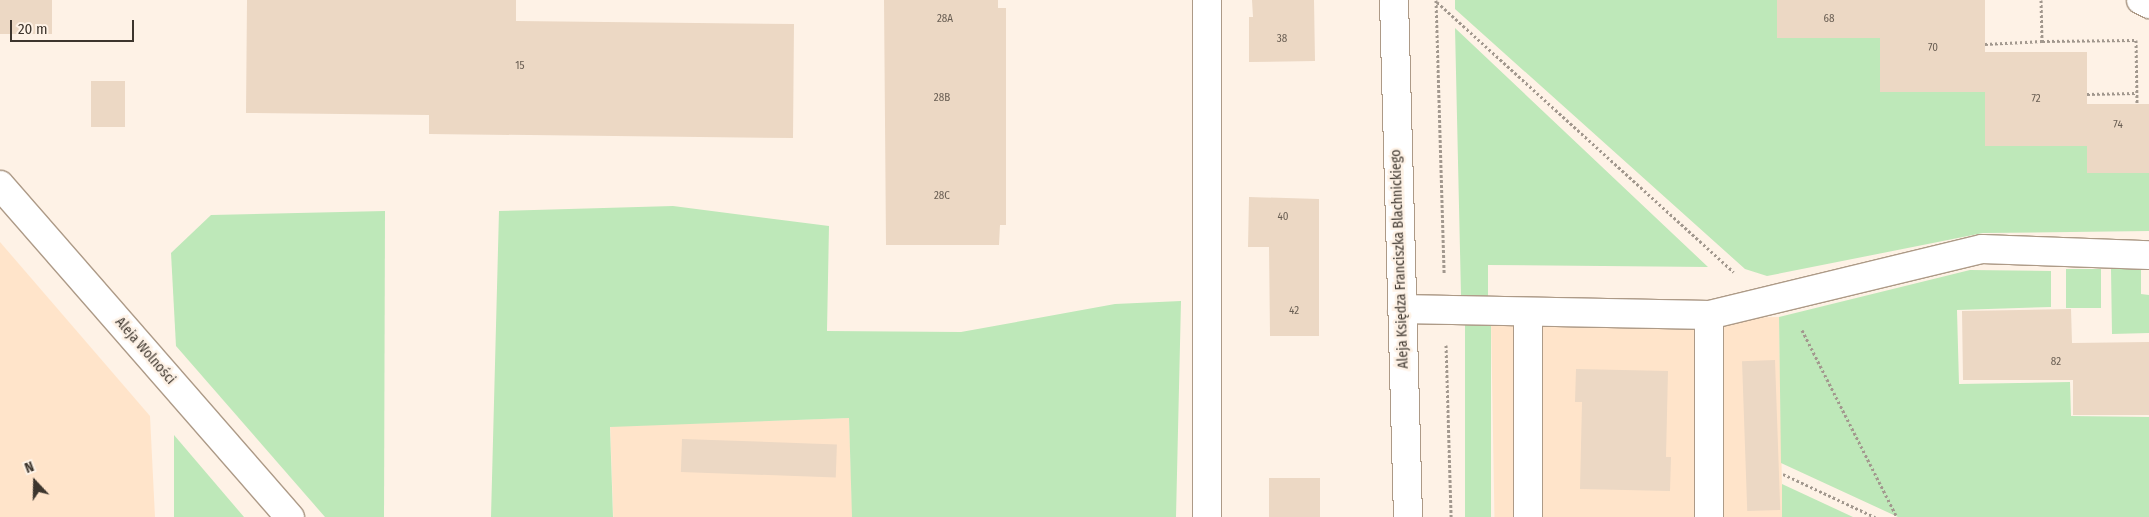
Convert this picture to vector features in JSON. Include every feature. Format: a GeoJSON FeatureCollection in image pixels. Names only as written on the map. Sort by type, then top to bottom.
{"type":"FeatureCollection","features":[{"type":"Feature","properties":{"kind":"street"},"geometry":{"type":"LineString","coordinates":[[1207,0],[1207,517]]}},
{"type":"Feature","properties":{"kind":"street","name":"Aleja Księdza Franciszka Blachnickiego"},"geometry":{"type":"LineString","coordinates":[[1394,0],[1408,517]]}},
{"type":"Feature","properties":{"kind":"street"},"geometry":{"type":"LineString","coordinates":[[2141,0],[2149,4]]}},
{"type":"Feature","properties":{"kind":"street","name":"Aleja Wolności"},"geometry":{"type":"LineString","coordinates":[[0,185],[290,517]]}},
{"type":"Feature","properties":{"kind":"street"},"geometry":{"type":"LineString","coordinates":[[1402,309],[1709,315],[1982,249],[2149,255]]}},
{"type":"Feature","properties":{"kind":"street"},"geometry":{"type":"LineString","coordinates":[[1528,312],[1528,517]]}},
{"type":"Feature","properties":{"kind":"street"},"geometry":{"type":"LineString","coordinates":[[1709,315],[1709,517]]}},
{"type":"Feature","properties":{"kind":"path"},"geometry":{"type":"LineString","coordinates":[[2041,0],[2042,42]]}},
{"type":"Feature","properties":{"kind":"path"},"geometry":{"type":"LineString","coordinates":[[1436,1],[1741,278],[1754,304]]}},
{"type":"Feature","properties":{"kind":"path"},"geometry":{"type":"LineString","coordinates":[[1436,1],[1451,517]]}},
{"type":"Feature","properties":{"kind":"path"},"geometry":{"type":"LineString","coordinates":[[1985,44],[2136,40],[2136,104]]}},
{"type":"Feature","properties":{"kind":"path"},"geometry":{"type":"LineString","coordinates":[[2087,94],[2136,93]]}},
{"type":"Feature","properties":{"kind":"path"},"geometry":{"type":"LineString","coordinates":[[1785,296],[1897,517]]}},
{"type":"Feature","properties":{"kind":"path"},"geometry":{"type":"LineString","coordinates":[[1783,474],[1875,517]]}},
{"type":"Feature","properties":{"kind":"shaded area"},"geometry":{"type":"Polygon","coordinates":[[[0,242],[150,416],[155,517],[0,517],[0,242]]]}},
{"type":"Feature","properties":{"kind":"shaded area"},"geometry":{"type":"Polygon","coordinates":[[[1779,317],[1782,517],[1494,517],[1491,322],[1779,317]]]}},
{"type":"Feature","properties":{"kind":"shaded area"},"geometry":{"type":"Polygon","coordinates":[[[849,418],[852,517],[613,517],[610,426],[849,418]]]}},
{"type":"Feature","properties":{"kind":"green space"},"geometry":{"type":"Polygon","coordinates":[[[1455,0],[1777,0],[1777,38],[1880,38],[1880,92],[1985,92],[1985,146],[2087,146],[2087,173],[2149,173],[2149,231],[1983,233],[1767,276],[1745,269],[1455,9],[1455,0]]]}},
{"type":"Feature","properties":{"kind":"green space"},"geometry":{"type":"Polygon","coordinates":[[[1455,28],[1708,267],[1488,265],[1488,296],[1461,295],[1455,28]]]}},
{"type":"Feature","properties":{"kind":"green space"},"geometry":{"type":"Polygon","coordinates":[[[673,206],[829,226],[827,331],[961,332],[1115,304],[1181,301],[1176,517],[852,517],[849,418],[610,427],[613,517],[491,517],[499,211],[673,206]]]}},
{"type":"Feature","properties":{"kind":"green space"},"geometry":{"type":"Polygon","coordinates":[[[385,211],[384,517],[325,517],[176,346],[171,253],[211,215],[385,211]]]}},
{"type":"Feature","properties":{"kind":"green space"},"geometry":{"type":"Polygon","coordinates":[[[2141,268],[2141,294],[2149,295],[2149,333],[2112,334],[2111,269],[2141,268]]]}},
{"type":"Feature","properties":{"kind":"green space"},"geometry":{"type":"Polygon","coordinates":[[[2066,269],[2101,269],[2101,308],[2066,308],[2066,269]]]}},
{"type":"Feature","properties":{"kind":"green space"},"geometry":{"type":"Polygon","coordinates":[[[1970,270],[2051,271],[2051,307],[1957,310],[1959,384],[2070,382],[2071,416],[2149,417],[2149,517],[1898,517],[1781,463],[1779,317],[1970,270]]]}},
{"type":"Feature","properties":{"kind":"green space"},"geometry":{"type":"Polygon","coordinates":[[[1465,321],[1491,321],[1491,517],[1465,517],[1465,321]]]}},
{"type":"Feature","properties":{"kind":"green space"},"geometry":{"type":"Polygon","coordinates":[[[174,435],[244,517],[174,517],[174,435]]]}},
{"type":"Feature","properties":{"kind":"green space"},"geometry":{"type":"Polygon","coordinates":[[[1782,484],[1853,517],[1782,517],[1782,484]]]}},
{"type":"Feature","properties":{"kind":"building"},"geometry":{"type":"Polygon","coordinates":[[[0,0],[52,0],[52,34],[0,34],[0,0]]]}},
{"type":"Feature","properties":{"kind":"building"},"geometry":{"type":"Polygon","coordinates":[[[247,0],[516,0],[516,21],[794,24],[793,138],[429,134],[429,115],[246,113],[247,0]]]}},
{"type":"Feature","properties":{"kind":"building"},"geometry":{"type":"Polygon","coordinates":[[[884,0],[998,0],[998,8],[1006,8],[1006,225],[1000,225],[999,245],[886,245],[884,0]]]}},
{"type":"Feature","properties":{"kind":"building"},"geometry":{"type":"Polygon","coordinates":[[[1252,0],[1314,0],[1315,61],[1249,62],[1249,17],[1253,17],[1252,0]]]}},
{"type":"Feature","properties":{"kind":"building"},"geometry":{"type":"Polygon","coordinates":[[[1777,0],[1985,0],[1985,52],[2087,52],[2087,104],[2149,104],[2149,173],[2087,173],[2087,146],[1985,146],[1985,92],[1880,92],[1880,38],[1777,38],[1777,0]]]}},
{"type":"Feature","properties":{"kind":"building"},"geometry":{"type":"Polygon","coordinates":[[[91,81],[125,81],[125,127],[91,127],[91,81]]]}},
{"type":"Feature","properties":{"kind":"building"},"geometry":{"type":"Polygon","coordinates":[[[1249,197],[1319,199],[1319,336],[1270,336],[1269,247],[1248,247],[1249,197]]]}},
{"type":"Feature","properties":{"kind":"building"},"geometry":{"type":"Polygon","coordinates":[[[2071,309],[2072,343],[2149,342],[2149,415],[2073,415],[2073,380],[1963,380],[1962,311],[2071,309]]]}},
{"type":"Feature","properties":{"kind":"building"},"geometry":{"type":"Polygon","coordinates":[[[1775,360],[1780,510],[1747,511],[1742,361],[1775,360]]]}},
{"type":"Feature","properties":{"kind":"building"},"geometry":{"type":"Polygon","coordinates":[[[1576,369],[1668,371],[1666,457],[1671,457],[1670,491],[1580,489],[1582,402],[1575,402],[1576,369]]]}},
{"type":"Feature","properties":{"kind":"building"},"geometry":{"type":"Polygon","coordinates":[[[682,439],[837,444],[836,477],[681,472],[682,439]]]}},
{"type":"Feature","properties":{"kind":"building"},"geometry":{"type":"Polygon","coordinates":[[[1269,478],[1320,478],[1320,517],[1269,517],[1269,478]]]}}]}
